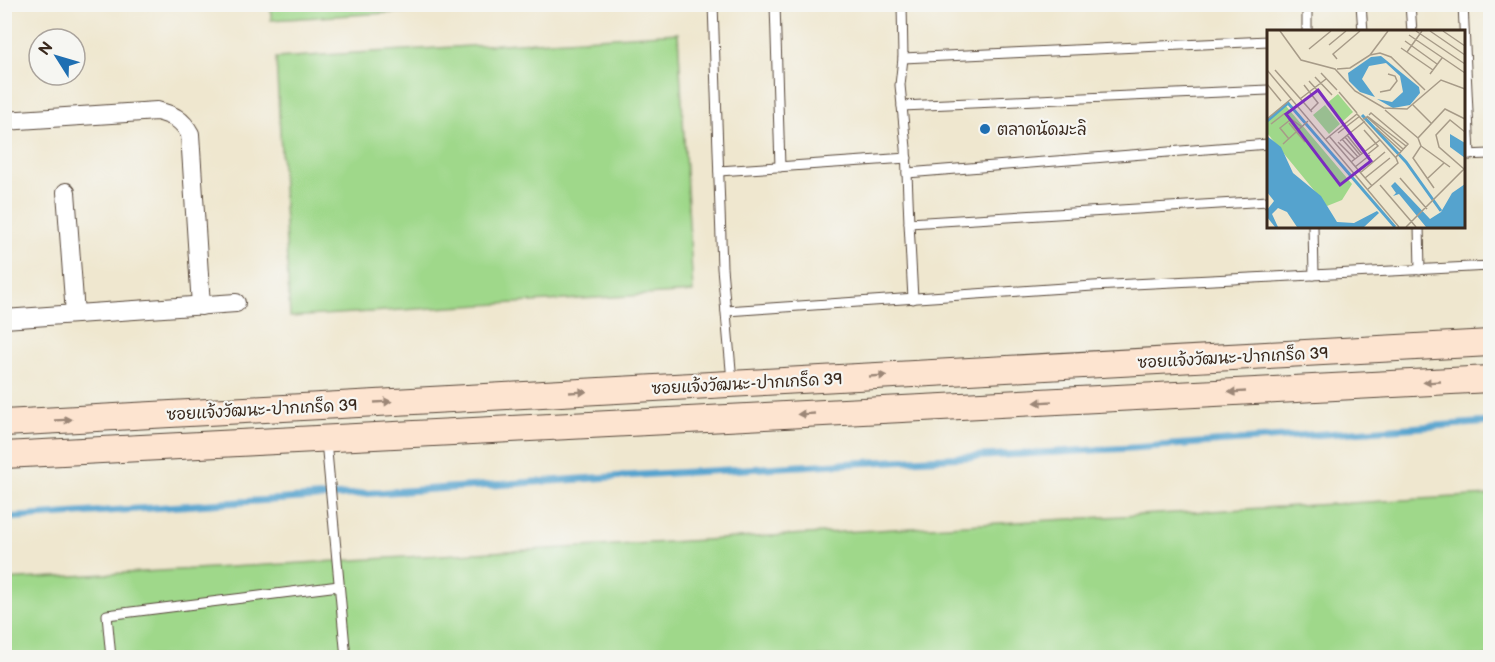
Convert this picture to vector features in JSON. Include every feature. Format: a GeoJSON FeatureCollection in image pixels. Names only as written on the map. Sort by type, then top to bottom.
{"type":"FeatureCollection","features":[{"type":"Feature","properties":{"kind":"main road","name":"ซอยแจ้งวัฒนะ-ปากเกร็ด 39"},"geometry":{"type":"LineString","coordinates":[[4,423],[1491,343]]}},
{"type":"Feature","properties":{"kind":"main road","name":"ซอยแจ้งวัฒนะ-ปากเกร็ด 39"},"geometry":{"type":"LineString","coordinates":[[4,456],[1491,380]]}},
{"type":"Feature","properties":{"kind":"street"},"geometry":{"type":"LineString","coordinates":[[4,121],[157,111],[171,114],[185,125],[190,134],[201,306]]}},
{"type":"Feature","properties":{"kind":"street"},"geometry":{"type":"LineString","coordinates":[[66,192],[75,314]]}},
{"type":"Feature","properties":{"kind":"street"},"geometry":{"type":"LineString","coordinates":[[4,319],[236,303]]}},
{"type":"Feature","properties":{"kind":"lane"},"geometry":{"type":"LineString","coordinates":[[713,4],[722,267],[732,384]]}},
{"type":"Feature","properties":{"kind":"lane"},"geometry":{"type":"LineString","coordinates":[[775,4],[780,167]]}},
{"type":"Feature","properties":{"kind":"lane"},"geometry":{"type":"LineString","coordinates":[[902,4],[903,58],[900,85],[907,158],[913,299]]}},
{"type":"Feature","properties":{"kind":"lane"},"geometry":{"type":"LineString","coordinates":[[1307,4],[1307,30]]}},
{"type":"Feature","properties":{"kind":"lane"},"geometry":{"type":"LineString","coordinates":[[1360,4],[1363,30]]}},
{"type":"Feature","properties":{"kind":"lane"},"geometry":{"type":"LineString","coordinates":[[1410,4],[1412,30]]}},
{"type":"Feature","properties":{"kind":"lane"},"geometry":{"type":"LineString","coordinates":[[1463,4],[1464,30]]}},
{"type":"Feature","properties":{"kind":"lane"},"geometry":{"type":"LineString","coordinates":[[903,58],[1267,41]]}},
{"type":"Feature","properties":{"kind":"lane"},"geometry":{"type":"LineString","coordinates":[[1465,80],[1467,155],[1491,154]]}},
{"type":"Feature","properties":{"kind":"lane"},"geometry":{"type":"LineString","coordinates":[[902,106],[1267,90]]}},
{"type":"Feature","properties":{"kind":"lane"},"geometry":{"type":"LineString","coordinates":[[907,173],[1267,144]]}},
{"type":"Feature","properties":{"kind":"lane"},"geometry":{"type":"LineString","coordinates":[[719,171],[907,158]]}},
{"type":"Feature","properties":{"kind":"lane"},"geometry":{"type":"LineString","coordinates":[[909,223],[1267,201]]}},
{"type":"Feature","properties":{"kind":"lane"},"geometry":{"type":"LineString","coordinates":[[1313,228],[1314,275]]}},
{"type":"Feature","properties":{"kind":"lane"},"geometry":{"type":"LineString","coordinates":[[1419,228],[1420,270]]}},
{"type":"Feature","properties":{"kind":"lane"},"geometry":{"type":"LineString","coordinates":[[726,311],[1093,286],[1491,266]]}},
{"type":"Feature","properties":{"kind":"lane"},"geometry":{"type":"LineString","coordinates":[[326,439],[346,657]]}},
{"type":"Feature","properties":{"kind":"lane"},"geometry":{"type":"LineString","coordinates":[[111,657],[107,615],[339,586]]}},
{"type":"Feature","properties":{"kind":"green space"},"geometry":{"type":"Polygon","coordinates":[[[271,4],[518,4],[518,5],[271,20],[271,4]]]}},
{"type":"Feature","properties":{"kind":"green space"},"geometry":{"type":"Polygon","coordinates":[[[678,33],[693,292],[290,317],[276,58],[678,33]]]}},
{"type":"Feature","properties":{"kind":"green space"},"geometry":{"type":"Polygon","coordinates":[[[1490,495],[1490,657],[5,657],[4,580],[1490,495]]]}},
{"type":"Feature","properties":{"kind":"waterway"},"geometry":{"type":"LineString","coordinates":[[4,518],[655,474],[1131,448],[1490,422]]}},
{"type":"Feature","properties":{"kind":"place","name":"ตลาดนัดมะลิ"},"geometry":{"type":"Point","coordinates":[985,129]}}]}
